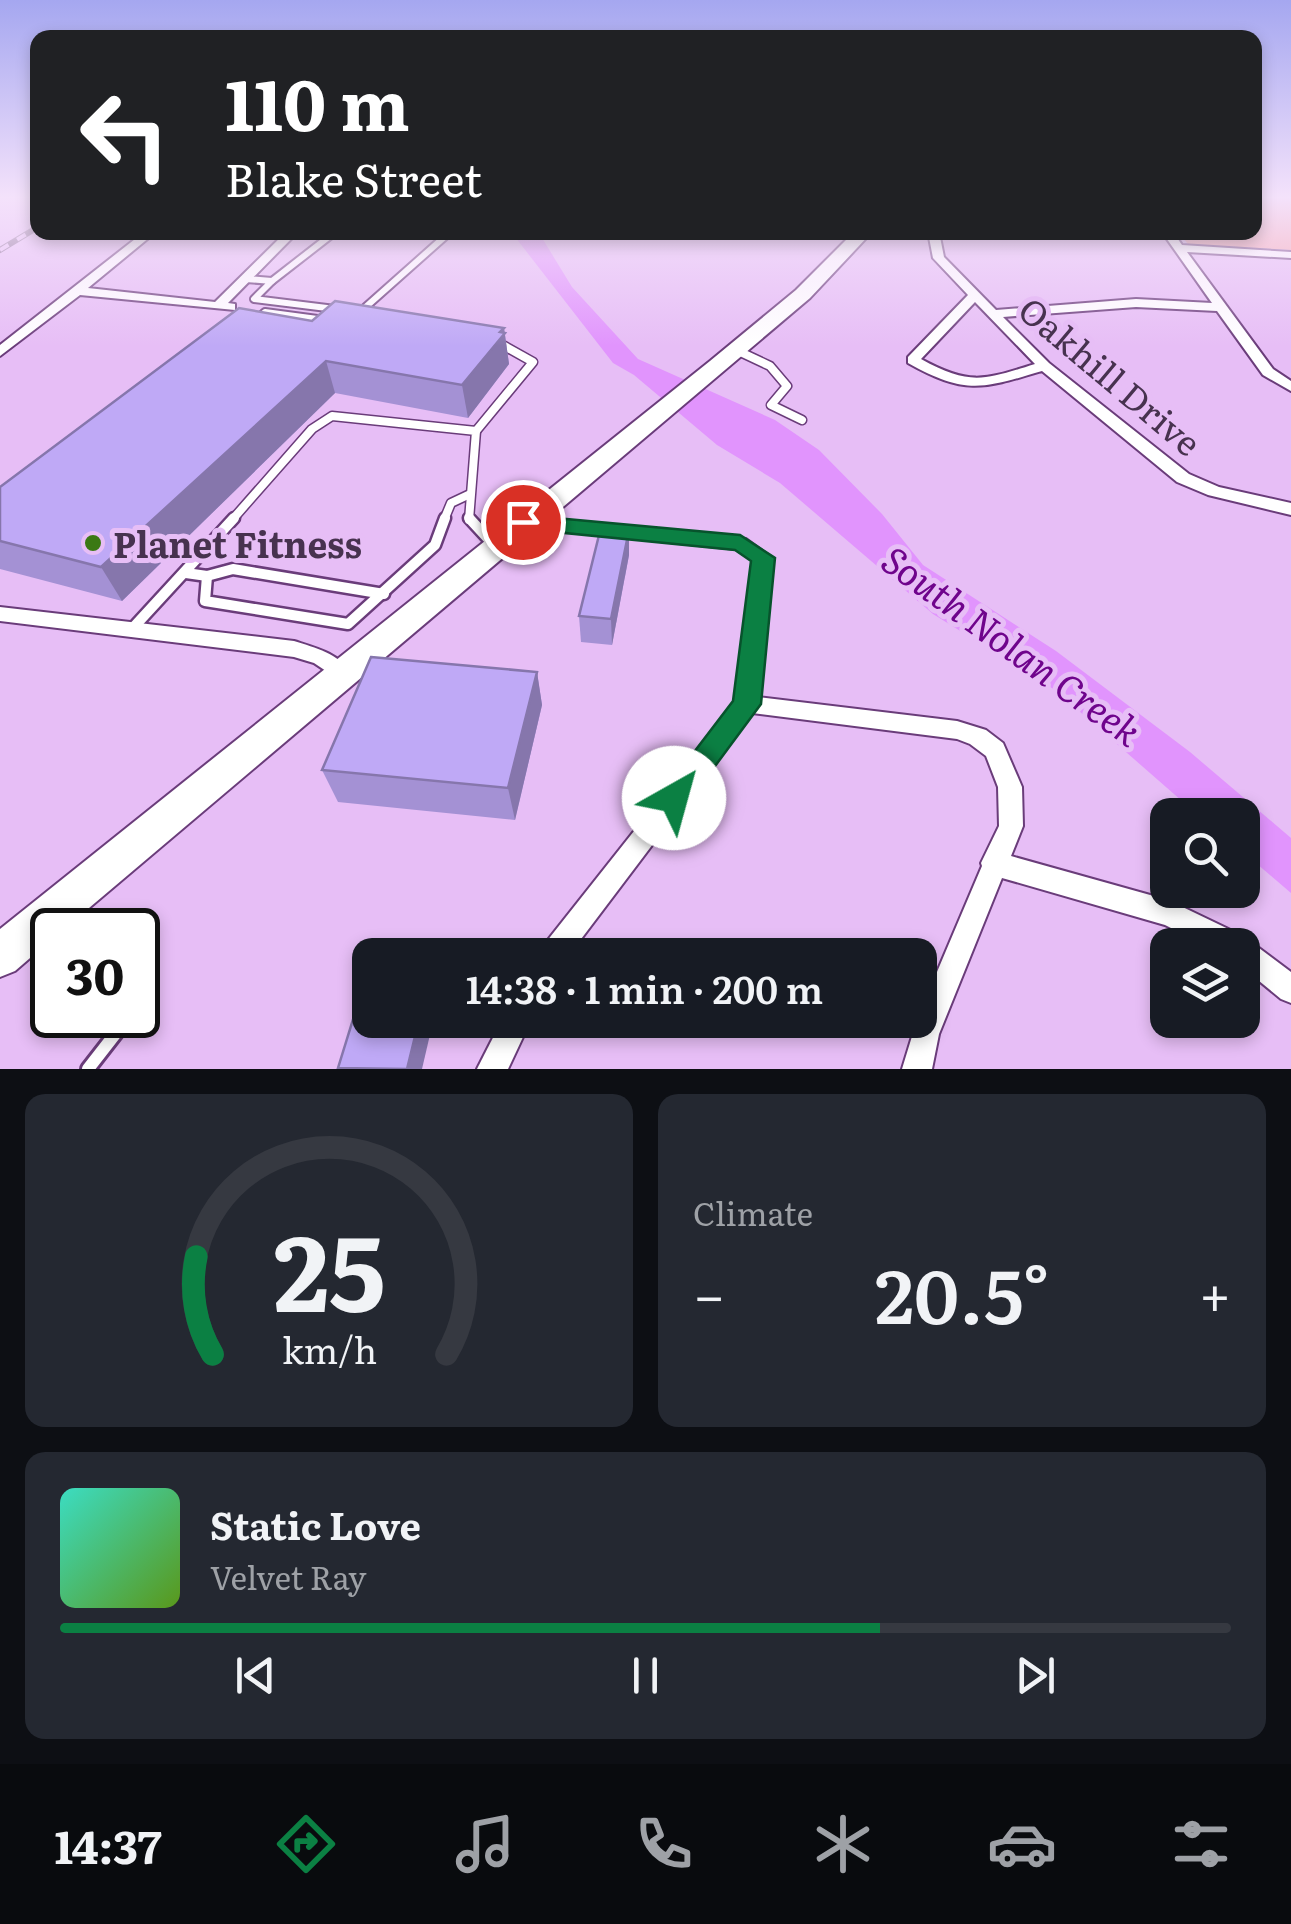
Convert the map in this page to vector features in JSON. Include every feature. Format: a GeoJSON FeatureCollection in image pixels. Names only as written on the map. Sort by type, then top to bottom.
{"type":"FeatureCollection","features":[{"type":"Feature","properties":{"kind":"main road"},"geometry":{"type":"LineString","coordinates":[[18,944],[523,522],[727,358],[848,247]]}},
{"type":"Feature","properties":{"kind":"street"},"geometry":{"type":"LineString","coordinates":[[0,352],[133,247]]}},
{"type":"Feature","properties":{"kind":"street"},"geometry":{"type":"LineString","coordinates":[[78,291],[225,306],[279,247]]}},
{"type":"Feature","properties":{"kind":"street","name":"Oakhill Drive"},"geometry":{"type":"LineString","coordinates":[[936,247],[939,258],[1044,366],[1183,478],[1214,492],[1291,509]]}},
{"type":"Feature","properties":{"kind":"street"},"geometry":{"type":"LineString","coordinates":[[1178,248],[1291,255]]}},
{"type":"Feature","properties":{"kind":"street"},"geometry":{"type":"LineString","coordinates":[[1178,248],[1268,372],[1291,387]]}},
{"type":"Feature","properties":{"kind":"street"},"geometry":{"type":"LineString","coordinates":[[974,296],[913,360],[949,382],[972,386],[1044,366]]}},
{"type":"Feature","properties":{"kind":"street"},"geometry":{"type":"LineString","coordinates":[[992,314],[1136,303],[1220,307]]}},
{"type":"Feature","properties":{"kind":"street"},"geometry":{"type":"LineString","coordinates":[[523,522],[740,543],[763,558],[747,704],[565,938]]}},
{"type":"Feature","properties":{"kind":"street"},"geometry":{"type":"LineString","coordinates":[[0,614],[294,650],[320,658],[341,674]]}},
{"type":"Feature","properties":{"kind":"street"},"geometry":{"type":"LineString","coordinates":[[747,704],[957,730],[978,736],[994,750],[1010,788],[1011,826],[924,1034],[917,1069]]}},
{"type":"Feature","properties":{"kind":"street"},"geometry":{"type":"LineString","coordinates":[[993,863],[1168,913],[1199,928]]}},
{"type":"Feature","properties":{"kind":"street"},"geometry":{"type":"LineString","coordinates":[[1260,964],[1291,989]]}},
{"type":"Feature","properties":{"kind":"street"},"geometry":{"type":"LineString","coordinates":[[492,1069],[508,1038]]}},
{"type":"Feature","properties":{"kind":"lane"},"geometry":{"type":"LineString","coordinates":[[317,247],[254,299],[359,313],[433,247]]}},
{"type":"Feature","properties":{"kind":"lane"},"geometry":{"type":"LineString","coordinates":[[246,280],[272,281]]}},
{"type":"Feature","properties":{"kind":"lane"},"geometry":{"type":"LineString","coordinates":[[250,324],[266,312],[339,322]]}},
{"type":"Feature","properties":{"kind":"lane"},"geometry":{"type":"LineString","coordinates":[[487,341],[505,343],[532,362],[476,432],[469,520],[494,546]]}},
{"type":"Feature","properties":{"kind":"lane"},"geometry":{"type":"LineString","coordinates":[[727,358],[778,372],[787,386],[770,405],[802,420]]}},
{"type":"Feature","properties":{"kind":"lane"},"geometry":{"type":"LineString","coordinates":[[131,630],[312,428],[332,416],[476,432]]}},
{"type":"Feature","properties":{"kind":"lane"},"geometry":{"type":"LineString","coordinates":[[207,576],[204,601],[338,626],[358,618],[435,545],[450,503],[468,495]]}},
{"type":"Feature","properties":{"kind":"lane"},"geometry":{"type":"LineString","coordinates":[[186,573],[207,576],[233,569],[384,594]]}},
{"type":"Feature","properties":{"kind":"lane"},"geometry":{"type":"LineString","coordinates":[[88,1069],[112,1038]]}},
{"type":"Feature","properties":{"kind":"shaded area"},"geometry":{"type":"Polygon","coordinates":[[[1238,247],[1291,247],[1291,250],[1238,247]]]}},
{"type":"Feature","properties":{"kind":"water","name":"South Nolan Creek"},"geometry":{"type":"Polygon","coordinates":[[[523,247],[547,247],[572,287],[638,359],[775,420],[819,450],[882,514],[923,565],[1056,651],[1244,798],[1179,798],[1055,690],[933,614],[780,483],[717,445],[634,375],[613,363],[523,247]]]}},
{"type":"Feature","properties":{"kind":"water"},"geometry":{"type":"Polygon","coordinates":[[[1260,812],[1291,838],[1291,893],[1260,867],[1260,812]]]}},
{"type":"Feature","properties":{"kind":"building"},"geometry":{"type":"Polygon","coordinates":[[[335,301],[504,328],[500,332],[505,333],[462,385],[326,361],[101,567],[0,541],[0,487],[239,308],[312,321],[335,301]]]}},
{"type":"Feature","properties":{"kind":"building"},"geometry":{"type":"Polygon","coordinates":[[[601,527],[629,530],[611,619],[579,616],[601,527]]]}},
{"type":"Feature","properties":{"kind":"building"},"geometry":{"type":"Polygon","coordinates":[[[371,657],[537,672],[508,788],[322,770],[371,657]]]}},
{"type":"Feature","properties":{"kind":"building"},"geometry":{"type":"Polygon","coordinates":[[[352,1023],[352,1038],[415,1038],[407,1069],[338,1068],[352,1023]]]}},
{"type":"Feature","properties":{"kind":"railway"},"geometry":{"type":"LineString","coordinates":[[0,250],[5,247]]}},
{"type":"Feature","properties":{"kind":"place","name":"Planet Fitness"},"geometry":{"type":"Point","coordinates":[93,543]}},
{"type":"Feature","properties":{"kind":"route"},"geometry":{"type":"LineString","coordinates":[[523,522],[740,543],[763,558],[747,704],[674,798]]}}]}
